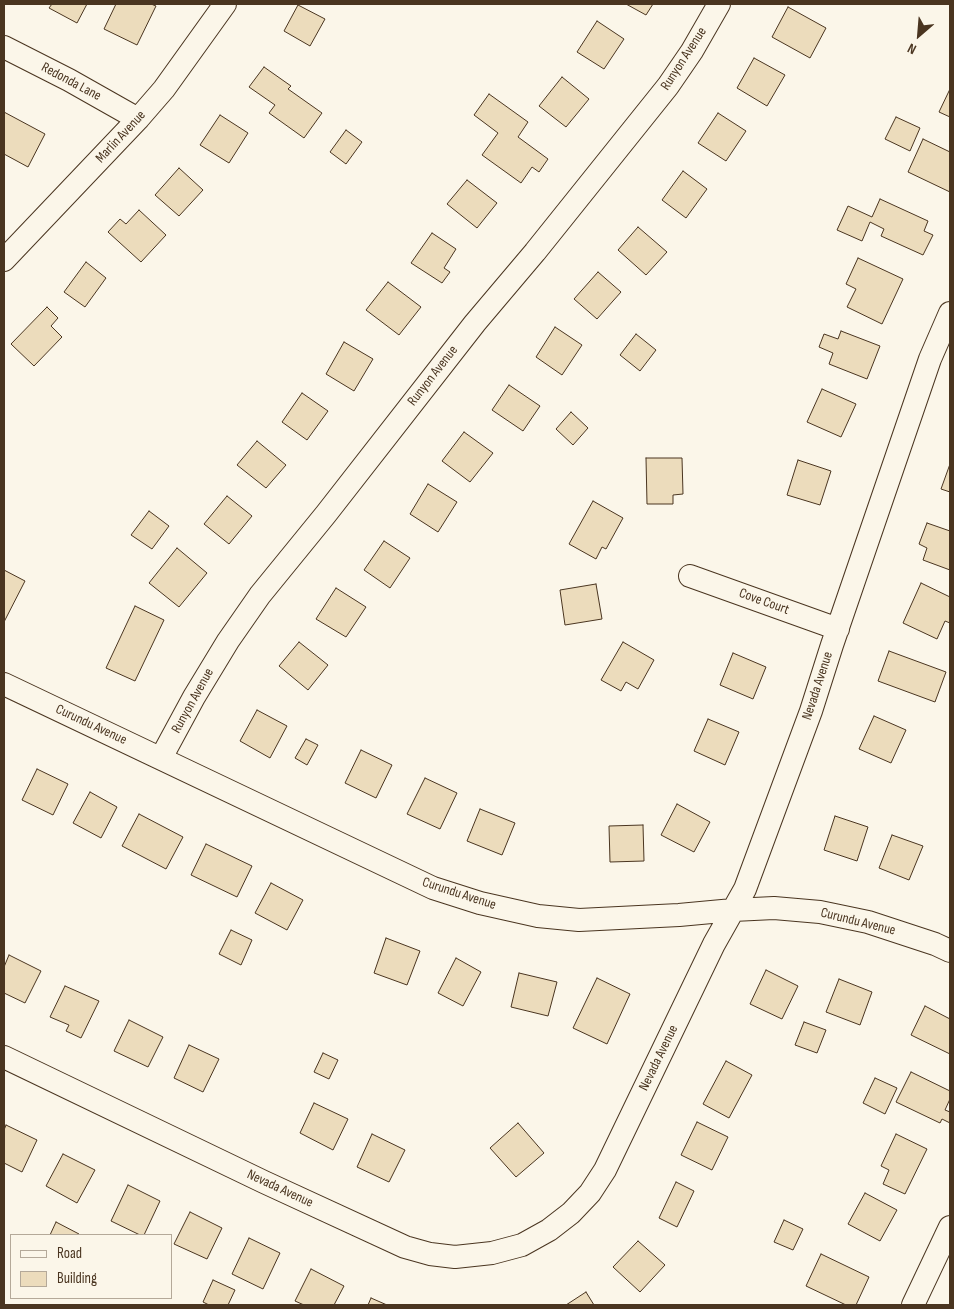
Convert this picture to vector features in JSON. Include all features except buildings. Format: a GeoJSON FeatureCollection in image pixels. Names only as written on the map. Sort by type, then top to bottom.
{"type":"FeatureCollection","features":[{"type":"Feature","properties":{"kind":"street","name":"Marlin Avenue"},"geometry":{"type":"LineString","coordinates":[[4,260],[164,90],[224,4]]}},
{"type":"Feature","properties":{"kind":"street","name":"Runyon Avenue"},"geometry":{"type":"LineString","coordinates":[[161,758],[194,697],[228,641],[260,595],[475,324],[541,245],[668,86],[692,51],[719,4]]}},
{"type":"Feature","properties":{"kind":"street","name":"Redonda Lane"},"geometry":{"type":"LineString","coordinates":[[4,47],[69,80],[138,119]]}},
{"type":"Feature","properties":{"kind":"street","name":"Nevada Avenue"},"geometry":{"type":"LineString","coordinates":[[4,1057],[264,1182],[405,1246],[430,1254],[455,1257],[492,1253],[522,1245],[549,1230],[571,1213],[590,1193],[605,1170],[714,944],[745,889],[812,711],[930,359],[950,313]]}},
{"type":"Feature","properties":{"kind":"street","name":"Cove Court"},"geometry":{"type":"LineString","coordinates":[[690,576],[838,629]]}},
{"type":"Feature","properties":{"kind":"street","name":"Curundu Avenue"},"geometry":{"type":"LineString","coordinates":[[7,692],[161,758],[433,888],[480,904],[538,916],[579,920],[774,908],[820,912],[868,922],[935,944],[950,952]]}},
{"type":"Feature","properties":{"kind":"street"},"geometry":{"type":"LineString","coordinates":[[913,1305],[950,1227]]}}]}
